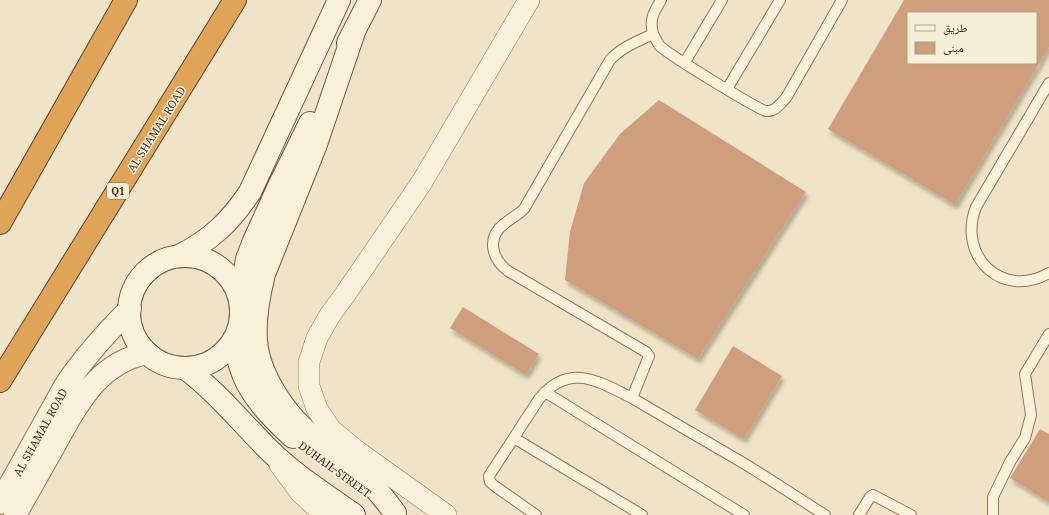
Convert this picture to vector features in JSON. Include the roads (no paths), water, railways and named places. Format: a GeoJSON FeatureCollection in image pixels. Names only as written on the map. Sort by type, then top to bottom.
{"type":"FeatureCollection","features":[{"type":"Feature","properties":{"kind":"highway"},"geometry":{"type":"LineString","coordinates":[[0,223],[126,0]]}},
{"type":"Feature","properties":{"kind":"highway","name":"AL SHAMAL ROAD"},"geometry":{"type":"LineString","coordinates":[[0,382],[235,0]]}},
{"type":"Feature","properties":{"kind":"main road"},"geometry":{"type":"LineString","coordinates":[[339,0],[250,192],[239,209],[212,236],[179,256],[164,260],[150,268],[140,279],[133,293],[130,309],[131,325],[137,340],[148,353],[158,361],[171,366],[185,368],[201,366],[216,359],[228,348],[237,335],[241,319],[240,299],[242,279],[247,259],[259,228],[370,0]]}},
{"type":"Feature","properties":{"kind":"main road"},"geometry":{"type":"LineString","coordinates":[[355,29],[315,147],[264,274],[260,292],[256,327],[257,349],[265,372],[280,400],[291,416],[304,430],[371,484],[397,514]]}},
{"type":"Feature","properties":{"kind":"main road"},"geometry":{"type":"LineString","coordinates":[[179,256],[195,257],[211,262],[224,271],[234,284],[240,299]]}},
{"type":"Feature","properties":{"kind":"main road","name":"AL SHAMAL ROAD"},"geometry":{"type":"LineString","coordinates":[[0,503],[73,374],[90,350],[130,309]]}},
{"type":"Feature","properties":{"kind":"main road","name":"DUHAIL STREET"},"geometry":{"type":"LineString","coordinates":[[237,335],[237,350],[245,379],[253,392],[276,420],[301,445],[320,461],[397,514]]}},
{"type":"Feature","properties":{"kind":"main road","name":"AL SHAMAL ROAD"},"geometry":{"type":"LineString","coordinates":[[15,515],[88,390],[99,378],[112,368],[135,355],[148,353]]}},
{"type":"Feature","properties":{"kind":"main road"},"geometry":{"type":"LineString","coordinates":[[185,368],[209,387],[269,450],[295,473],[354,515]]}},
{"type":"Feature","properties":{"kind":"street"},"geometry":{"type":"LineString","coordinates":[[446,515],[358,452],[331,430],[317,409],[309,386],[309,362],[317,338],[330,314],[422,182],[529,0]]}},
{"type":"Feature","properties":{"kind":"street"},"geometry":{"type":"LineString","coordinates":[[269,450],[301,493],[326,515]]}},
{"type":"Feature","properties":{"kind":"lane"},"geometry":{"type":"LineString","coordinates":[[661,0],[651,16],[653,34],[659,45],[727,89],[767,111],[776,109],[786,98],[842,0]]}},
{"type":"Feature","properties":{"kind":"lane"},"geometry":{"type":"LineString","coordinates":[[685,62],[722,0]]}},
{"type":"Feature","properties":{"kind":"lane"},"geometry":{"type":"LineString","coordinates":[[727,89],[780,0]]}},
{"type":"Feature","properties":{"kind":"lane"},"geometry":{"type":"LineString","coordinates":[[632,398],[649,360],[649,356],[646,352],[508,271],[497,260],[492,246],[498,229],[524,208],[610,60],[625,48],[653,34]]}},
{"type":"Feature","properties":{"kind":"lane"},"geometry":{"type":"LineString","coordinates":[[1049,83],[976,207],[972,217],[971,233],[974,249],[980,259],[988,268],[1000,277],[1013,281],[1028,281],[1039,279],[1049,273]]}},
{"type":"Feature","properties":{"kind":"lane"},"geometry":{"type":"LineString","coordinates":[[993,515],[993,497],[1010,462],[1025,438],[1031,415],[1025,374],[1049,334]]}},
{"type":"Feature","properties":{"kind":"lane"},"geometry":{"type":"LineString","coordinates":[[536,515],[496,487],[490,482],[489,476],[544,392],[566,379],[577,377],[599,381],[632,398],[750,467],[825,515]]}},
{"type":"Feature","properties":{"kind":"lane"},"geometry":{"type":"LineString","coordinates":[[544,392],[744,515]]}},
{"type":"Feature","properties":{"kind":"lane"},"geometry":{"type":"LineString","coordinates":[[514,438],[642,515]]}},
{"type":"Feature","properties":{"kind":"lane"},"geometry":{"type":"LineString","coordinates":[[859,515],[870,497],[873,495],[911,515]]}}]}
